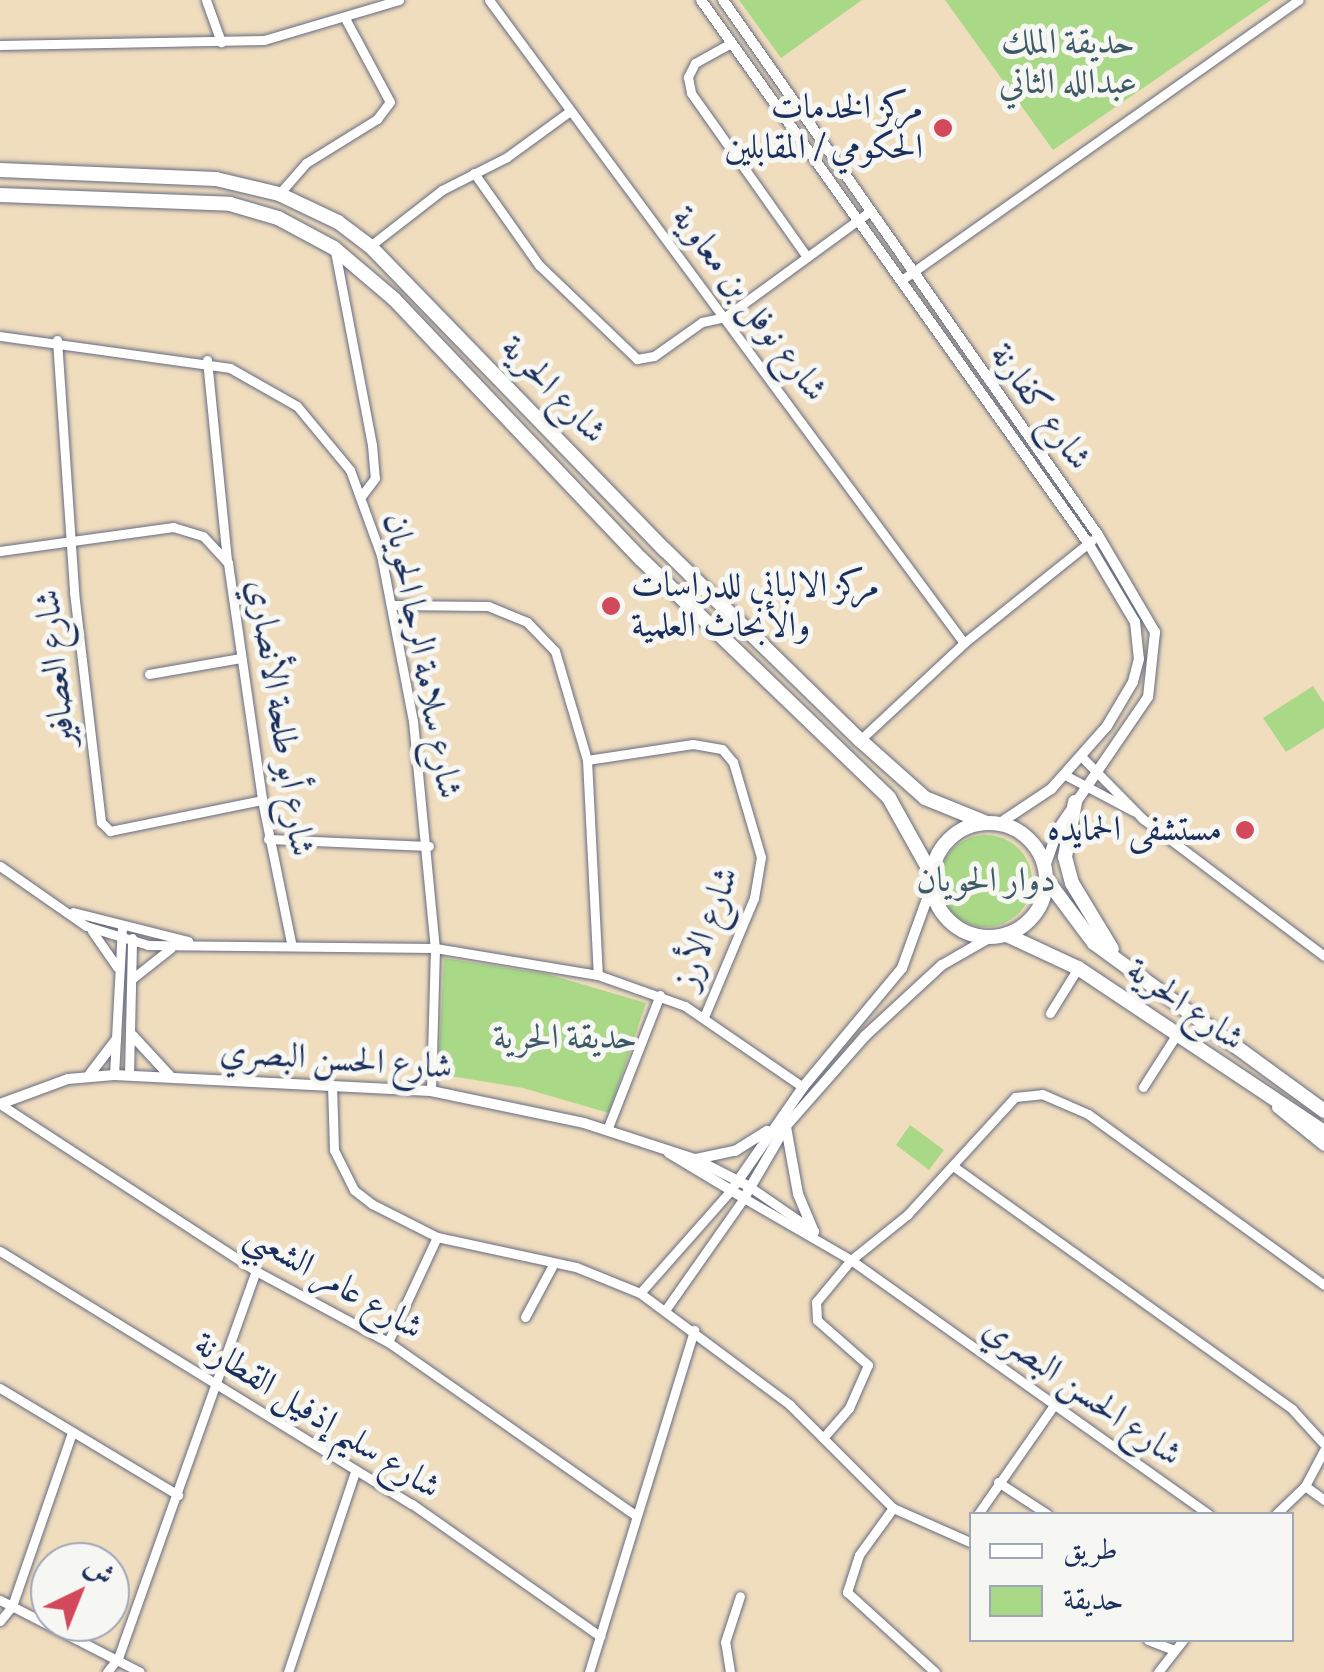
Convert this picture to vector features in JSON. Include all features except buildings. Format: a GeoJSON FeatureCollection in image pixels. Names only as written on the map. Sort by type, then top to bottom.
{"type":"FeatureCollection","features":[{"type":"Feature","properties":{"kind":"highway","name":"شارع الحرية"},"geometry":{"type":"LineString","coordinates":[[0,170],[195,177],[279,194],[370,246],[665,550],[860,740],[925,798],[984,822]]}},
{"type":"Feature","properties":{"kind":"highway","name":"شارع الحرية"},"geometry":{"type":"LineString","coordinates":[[0,195],[230,204],[278,218],[334,248],[394,299],[641,560],[890,798],[932,880]]}},
{"type":"Feature","properties":{"kind":"highway"},"geometry":{"type":"LineString","coordinates":[[1075,802],[1066,856],[1072,883],[1087,917],[1128,968]]}},
{"type":"Feature","properties":{"kind":"highway"},"geometry":{"type":"LineString","coordinates":[[984,822],[1000,823],[1029,838],[1046,873],[1040,908],[1007,935],[989,938],[968,934],[945,917],[932,880],[943,845],[984,822]]}},
{"type":"Feature","properties":{"kind":"highway","name":"شارع الحرية"},"geometry":{"type":"LineString","coordinates":[[1046,873],[1094,943],[1322,1106]]}},
{"type":"Feature","properties":{"kind":"highway","name":"شارع الحرية"},"geometry":{"type":"LineString","coordinates":[[1007,935],[1078,968],[1175,1037],[1324,1132]]}},
{"type":"Feature","properties":{"kind":"main road"},"geometry":{"type":"LineString","coordinates":[[1267,1098],[1324,1144]]}},
{"type":"Feature","properties":{"kind":"street"},"geometry":{"type":"LineString","coordinates":[[206,0],[221,42]]}},
{"type":"Feature","properties":{"kind":"street"},"geometry":{"type":"LineString","coordinates":[[0,44],[264,40],[346,20],[399,0]]}},
{"type":"Feature","properties":{"kind":"street","name":"شارع نوفل بن معاوية"},"geometry":{"type":"LineString","coordinates":[[488,0],[964,643]]}},
{"type":"Feature","properties":{"kind":"street","name":"شارع كفارنة"},"geometry":{"type":"LineString","coordinates":[[701,0],[864,215]]}},
{"type":"Feature","properties":{"kind":"street","name":"شارع كفارنة"},"geometry":{"type":"LineString","coordinates":[[723,0],[1126,602],[1138,659],[1123,702],[1083,758],[1000,823]]}},
{"type":"Feature","properties":{"kind":"street"},"geometry":{"type":"LineString","coordinates":[[907,276],[1298,0]]}},
{"type":"Feature","properties":{"kind":"street"},"geometry":{"type":"LineString","coordinates":[[279,194],[306,163],[377,119],[390,102],[346,20]]}},
{"type":"Feature","properties":{"kind":"street"},"geometry":{"type":"LineString","coordinates":[[731,43],[695,63],[688,76],[691,94],[807,257]]}},
{"type":"Feature","properties":{"kind":"street"},"geometry":{"type":"LineString","coordinates":[[370,246],[570,111]]}},
{"type":"Feature","properties":{"kind":"street"},"geometry":{"type":"LineString","coordinates":[[474,173],[512,233],[629,356],[654,356],[702,322],[725,317],[864,215]]}},
{"type":"Feature","properties":{"kind":"street"},"geometry":{"type":"LineString","coordinates":[[334,248],[372,444],[375,478],[362,494]]}},
{"type":"Feature","properties":{"kind":"street","name":"شارع كفارنة"},"geometry":{"type":"LineString","coordinates":[[907,276],[1098,535],[1148,612],[1158,648],[1148,698],[1075,802],[1046,873]]}},
{"type":"Feature","properties":{"kind":"street","name":"شارع سلامة الرجا الحويان"},"geometry":{"type":"LineString","coordinates":[[0,336],[207,360],[275,388],[334,446],[362,494],[392,605],[428,846],[436,948],[430,1091]]}},
{"type":"Feature","properties":{"kind":"street","name":"شارع العصافير"},"geometry":{"type":"LineString","coordinates":[[57,340],[70,540],[105,828],[262,800]]}},
{"type":"Feature","properties":{"kind":"street"},"geometry":{"type":"LineString","coordinates":[[207,360],[228,563]]}},
{"type":"Feature","properties":{"kind":"street","name":"شارع أبو طلحة الأنصاري"},"geometry":{"type":"LineString","coordinates":[[0,551],[189,528],[228,563],[268,839],[291,943]]}},
{"type":"Feature","properties":{"kind":"street"},"geometry":{"type":"LineString","coordinates":[[860,740],[964,643],[1098,535]]}},
{"type":"Feature","properties":{"kind":"street"},"geometry":{"type":"LineString","coordinates":[[392,605],[488,606],[543,635],[566,675],[587,760],[598,976]]}},
{"type":"Feature","properties":{"kind":"street"},"geometry":{"type":"LineString","coordinates":[[149,674],[241,658]]}},
{"type":"Feature","properties":{"kind":"street","name":"شارع الأرز"},"geometry":{"type":"LineString","coordinates":[[587,760],[693,744],[722,749],[741,781],[761,857],[754,898],[704,1017]]}},
{"type":"Feature","properties":{"kind":"street"},"geometry":{"type":"LineString","coordinates":[[1083,758],[1134,811]]}},
{"type":"Feature","properties":{"kind":"street"},"geometry":{"type":"LineString","coordinates":[[1065,775],[1134,811],[1324,956]]}},
{"type":"Feature","properties":{"kind":"street"},"geometry":{"type":"LineString","coordinates":[[268,839],[428,846]]}},
{"type":"Feature","properties":{"kind":"street"},"geometry":{"type":"LineString","coordinates":[[0,866],[86,926],[118,970]]}},
{"type":"Feature","properties":{"kind":"street"},"geometry":{"type":"LineString","coordinates":[[640,1292],[741,1189],[772,1128],[902,968],[932,880]]}},
{"type":"Feature","properties":{"kind":"street"},"geometry":{"type":"LineString","coordinates":[[60,908],[127,935],[201,943],[436,948],[598,976],[660,995],[704,1017],[803,1086]]}},
{"type":"Feature","properties":{"kind":"street"},"geometry":{"type":"LineString","coordinates":[[86,926],[173,947],[201,943]]}},
{"type":"Feature","properties":{"kind":"street"},"geometry":{"type":"LineString","coordinates":[[114,1075],[118,970],[127,935]]}},
{"type":"Feature","properties":{"kind":"street"},"geometry":{"type":"LineString","coordinates":[[127,935],[132,980],[129,1075]]}},
{"type":"Feature","properties":{"kind":"street"},"geometry":{"type":"LineString","coordinates":[[666,1309],[741,1189],[786,1126],[902,999],[989,938]]}},
{"type":"Feature","properties":{"kind":"street"},"geometry":{"type":"LineString","coordinates":[[132,980],[173,947]]}},
{"type":"Feature","properties":{"kind":"street"},"geometry":{"type":"LineString","coordinates":[[1050,1012],[1078,968]]}},
{"type":"Feature","properties":{"kind":"street"},"geometry":{"type":"LineString","coordinates":[[607,1130],[660,995]]}},
{"type":"Feature","properties":{"kind":"street"},"geometry":{"type":"LineString","coordinates":[[132,1035],[170,1077]]}},
{"type":"Feature","properties":{"kind":"street"},"geometry":{"type":"LineString","coordinates":[[1143,1087],[1175,1037]]}},
{"type":"Feature","properties":{"kind":"street"},"geometry":{"type":"LineString","coordinates":[[88,1076],[116,1040]]}},
{"type":"Feature","properties":{"kind":"street","name":"شارع الحسن البصري"},"geometry":{"type":"LineString","coordinates":[[0,1104],[88,1076],[114,1075],[430,1091],[607,1130],[695,1159],[851,1260],[1052,1408],[1206,1512]]}},
{"type":"Feature","properties":{"kind":"street"},"geometry":{"type":"LineString","coordinates":[[332,1085],[330,1122],[342,1173],[372,1204],[436,1238],[554,1263],[640,1292],[694,1330],[824,1438],[893,1508],[968,1540]]}},
{"type":"Feature","properties":{"kind":"street"},"geometry":{"type":"LineString","coordinates":[[824,1438],[867,1371],[863,1356],[814,1312],[851,1260],[884,1238],[1015,1097],[1042,1094],[1088,1114],[1324,1286]]}},
{"type":"Feature","properties":{"kind":"street","name":"شارع عامر الشعبي"},"geometry":{"type":"LineString","coordinates":[[0,1104],[256,1271],[388,1342],[635,1515]]}},
{"type":"Feature","properties":{"kind":"street"},"geometry":{"type":"LineString","coordinates":[[786,1126],[798,1194],[814,1232]]}},
{"type":"Feature","properties":{"kind":"street"},"geometry":{"type":"LineString","coordinates":[[695,1159],[735,1151],[772,1128]]}},
{"type":"Feature","properties":{"kind":"street","name":"شارع الحسن البصري"},"geometry":{"type":"LineString","coordinates":[[666,1150],[741,1189],[814,1232],[826,1244]]}},
{"type":"Feature","properties":{"kind":"street"},"geometry":{"type":"LineString","coordinates":[[953,1166],[1292,1409],[1324,1444]]}},
{"type":"Feature","properties":{"kind":"street"},"geometry":{"type":"LineString","coordinates":[[388,1342],[436,1238]]}},
{"type":"Feature","properties":{"kind":"street","name":"شارع سليم إذفيل القطارنة"},"geometry":{"type":"LineString","coordinates":[[0,1251],[215,1387],[412,1504],[600,1636]]}},
{"type":"Feature","properties":{"kind":"street"},"geometry":{"type":"LineString","coordinates":[[524,1316],[554,1263]]}},
{"type":"Feature","properties":{"kind":"street"},"geometry":{"type":"LineString","coordinates":[[107,1672],[118,1658],[256,1271]]}},
{"type":"Feature","properties":{"kind":"street"},"geometry":{"type":"LineString","coordinates":[[590,1672],[694,1330]]}},
{"type":"Feature","properties":{"kind":"street"},"geometry":{"type":"LineString","coordinates":[[0,1388],[178,1495]]}},
{"type":"Feature","properties":{"kind":"street"},"geometry":{"type":"LineString","coordinates":[[979,1512],[1052,1408]]}},
{"type":"Feature","properties":{"kind":"street"},"geometry":{"type":"LineString","coordinates":[[0,1621],[12,1606],[72,1432]]}},
{"type":"Feature","properties":{"kind":"street"},"geometry":{"type":"LineString","coordinates":[[1278,1512],[1305,1486],[1324,1452]]}},
{"type":"Feature","properties":{"kind":"street"},"geometry":{"type":"LineString","coordinates":[[288,1672],[355,1472]]}},
{"type":"Feature","properties":{"kind":"street"},"geometry":{"type":"LineString","coordinates":[[998,1482],[1045,1512]]}},
{"type":"Feature","properties":{"kind":"street"},"geometry":{"type":"LineString","coordinates":[[1305,1486],[1324,1500]]}},
{"type":"Feature","properties":{"kind":"street"},"geometry":{"type":"LineString","coordinates":[[893,1508],[860,1556],[846,1592],[935,1672]]}},
{"type":"Feature","properties":{"kind":"street"},"geometry":{"type":"LineString","coordinates":[[730,1672],[725,1642],[740,1596]]}},
{"type":"Feature","properties":{"kind":"street"},"geometry":{"type":"LineString","coordinates":[[0,1600],[140,1672]]}},
{"type":"Feature","properties":{"kind":"street"},"geometry":{"type":"LineString","coordinates":[[1153,1642],[1174,1650]]}},
{"type":"Feature","properties":{"kind":"street"},"geometry":{"type":"LineString","coordinates":[[1158,1672],[1181,1642]]}},
{"type":"Feature","properties":{"kind":"green space"},"geometry":{"type":"Polygon","coordinates":[[[739,0],[862,0],[781,58],[739,0]]]}},
{"type":"Feature","properties":{"kind":"green space","name":"حديقة الملك عبدالله الثاني"},"geometry":{"type":"Polygon","coordinates":[[[945,0],[1271,0],[1053,150],[945,0]]]}},
{"type":"Feature","properties":{"kind":"green space"},"geometry":{"type":"Polygon","coordinates":[[[1313,686],[1324,703],[1324,728],[1286,752],[1263,718],[1313,686]]]}},
{"type":"Feature","properties":{"kind":"green space","name":"دوار الحويان"},"geometry":{"type":"Polygon","coordinates":[[[986,835],[1003,839],[1018,849],[1028,864],[1032,881],[1028,898],[1018,913],[1003,923],[986,927],[969,923],[954,913],[944,898],[940,881],[944,864],[954,849],[969,839],[986,835]]]}},
{"type":"Feature","properties":{"kind":"green space","name":"حديقة الحرية"},"geometry":{"type":"Polygon","coordinates":[[[444,958],[547,974],[646,1003],[609,1113],[523,1088],[438,1074],[444,958]]]}},
{"type":"Feature","properties":{"kind":"green space"},"geometry":{"type":"Polygon","coordinates":[[[910,1125],[944,1150],[929,1170],[896,1145],[910,1125]]]}},
{"type":"Feature","properties":{"kind":"place","name":"مركز الخدمات الحكومي / المقابلين"},"geometry":{"type":"Point","coordinates":[943,128]}},
{"type":"Feature","properties":{"kind":"place","name":"مركز الالباني للدراسات والأبحاث العلمية"},"geometry":{"type":"Point","coordinates":[611,606]}},
{"type":"Feature","properties":{"kind":"place","name":"مستشفى الحمايده"},"geometry":{"type":"Point","coordinates":[1245,830]}}]}
